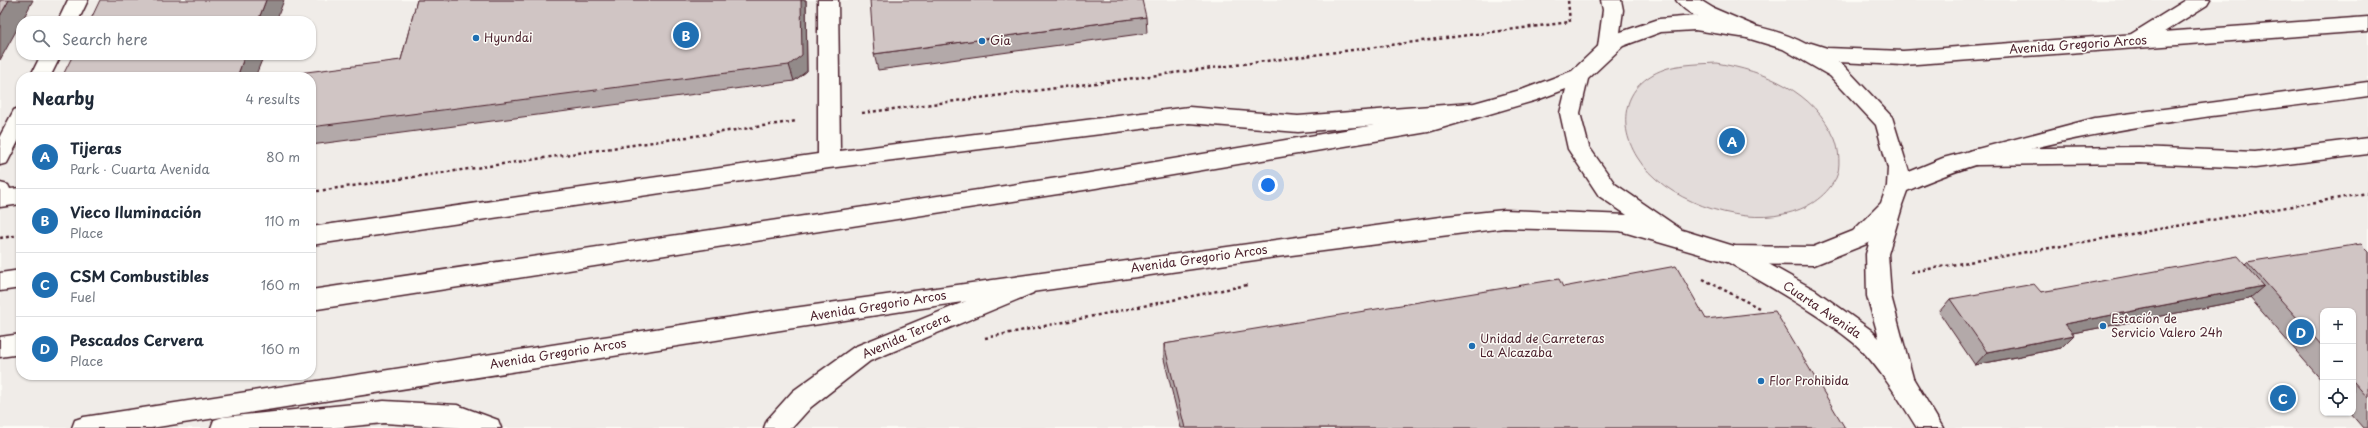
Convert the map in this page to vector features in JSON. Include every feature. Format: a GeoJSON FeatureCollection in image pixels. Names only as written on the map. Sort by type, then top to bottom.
{"type":"FeatureCollection","features":[{"type":"Feature","properties":{"kind":"main road"},"geometry":{"type":"LineString","coordinates":[[70,16],[78,0]]}},
{"type":"Feature","properties":{"kind":"main road"},"geometry":{"type":"LineString","coordinates":[[828,0],[829,160]]}},
{"type":"Feature","properties":{"kind":"main road"},"geometry":{"type":"LineString","coordinates":[[1608,47],[1613,10],[1611,0]]}},
{"type":"Feature","properties":{"kind":"main road"},"geometry":{"type":"LineString","coordinates":[[1686,0],[1706,14],[1790,44],[1837,71],[1885,122],[1899,168],[1894,196],[1877,254],[1878,296],[1904,385],[1931,428]]}},
{"type":"Feature","properties":{"kind":"main road"},"geometry":{"type":"LineString","coordinates":[[2135,41],[2200,0]]}},
{"type":"Feature","properties":{"kind":"main road"},"geometry":{"type":"LineString","coordinates":[[316,299],[1099,179],[1421,125],[1486,109],[1530,95],[1579,76],[1616,40],[1659,26],[1695,23],[1748,30]]}},
{"type":"Feature","properties":{"kind":"main road","name":"Avenida Gregorio Arcos"},"geometry":{"type":"LineString","coordinates":[[1790,44],[1826,55],[1903,58],[2368,24]]}},
{"type":"Feature","properties":{"kind":"main road"},"geometry":{"type":"LineString","coordinates":[[42,72],[48,60]]}},
{"type":"Feature","properties":{"kind":"main road"},"geometry":{"type":"LineString","coordinates":[[1579,76],[1570,113],[1579,149],[1607,190],[1674,236],[1734,255],[1814,256],[1862,237],[1894,196],[1943,166],[1976,157],[2095,126],[2368,89]]}},
{"type":"Feature","properties":{"kind":"main road"},"geometry":{"type":"LineString","coordinates":[[316,235],[829,160],[1189,115],[1298,124],[1486,109]]}},
{"type":"Feature","properties":{"kind":"main road"},"geometry":{"type":"LineString","coordinates":[[0,157],[16,125]]}},
{"type":"Feature","properties":{"kind":"main road"},"geometry":{"type":"LineString","coordinates":[[1976,157],[2139,155],[2255,160],[2368,146]]}},
{"type":"Feature","properties":{"kind":"main road"},"geometry":{"type":"LineString","coordinates":[[0,191],[2,199],[16,197]]}},
{"type":"Feature","properties":{"kind":"main road","name":"Avenida Gregorio Arcos"},"geometry":{"type":"LineString","coordinates":[[84,428],[322,389],[1034,282],[1447,224],[1504,219],[1620,222],[1674,236]]}},
{"type":"Feature","properties":{"kind":"main road","name":"Cuarta Avenida"},"geometry":{"type":"LineString","coordinates":[[1734,255],[1807,297],[1863,337],[1904,385]]}},
{"type":"Feature","properties":{"kind":"main road"},"geometry":{"type":"LineString","coordinates":[[0,282],[16,280]]}},
{"type":"Feature","properties":{"kind":"main road","name":"Avenida Tercera"},"geometry":{"type":"LineString","coordinates":[[776,428],[802,399],[862,354],[1034,282]]}},
{"type":"Feature","properties":{"kind":"main road"},"geometry":{"type":"LineString","coordinates":[[0,347],[16,345]]}},
{"type":"Feature","properties":{"kind":"main road"},"geometry":{"type":"LineString","coordinates":[[223,428],[384,412],[457,416],[489,428]]}},
{"type":"Feature","properties":{"kind":"path"},"geometry":{"type":"LineString","coordinates":[[316,191],[828,117],[1570,22],[1568,0]]}},
{"type":"Feature","properties":{"kind":"path"},"geometry":{"type":"LineString","coordinates":[[1904,273],[2368,193]]}},
{"type":"Feature","properties":{"kind":"path"},"geometry":{"type":"LineString","coordinates":[[0,238],[16,236]]}},
{"type":"Feature","properties":{"kind":"path"},"geometry":{"type":"LineString","coordinates":[[1697,275],[1768,313]]}},
{"type":"Feature","properties":{"kind":"path"},"geometry":{"type":"LineString","coordinates":[[979,340],[1250,284]]}},
{"type":"Feature","properties":{"kind":"shaded area"},"geometry":{"type":"Polygon","coordinates":[[[0,0],[2368,0],[2368,428],[0,428],[0,0]]]}},
{"type":"Feature","properties":{"kind":"shaded area"},"geometry":{"type":"Polygon","coordinates":[[[1716,63],[1752,72],[1770,78],[1786,86],[1801,96],[1826,122],[1835,139],[1839,158],[1839,169],[1832,185],[1821,197],[1808,206],[1784,214],[1745,216],[1724,212],[1703,206],[1664,186],[1649,172],[1637,157],[1630,143],[1626,116],[1628,104],[1633,92],[1642,82],[1653,74],[1668,68],[1716,63]]]}},
{"type":"Feature","properties":{"kind":"building"},"geometry":{"type":"Polygon","coordinates":[[[0,0],[9,0],[0,16],[0,0]]]}},
{"type":"Feature","properties":{"kind":"building"},"geometry":{"type":"Polygon","coordinates":[[[100,0],[266,0],[260,16],[92,16],[100,0]]]}},
{"type":"Feature","properties":{"kind":"building"},"geometry":{"type":"Polygon","coordinates":[[[417,0],[801,0],[802,55],[789,65],[316,126],[316,72],[306,72],[401,60],[417,0]]]}},
{"type":"Feature","properties":{"kind":"building","name":"Gia"},"geometry":{"type":"Polygon","coordinates":[[[870,0],[1142,0],[1146,17],[874,54],[870,0]]]}},
{"type":"Feature","properties":{"kind":"building"},"geometry":{"type":"Polygon","coordinates":[[[70,60],[243,60],[239,72],[64,72],[70,60]]]}},
{"type":"Feature","properties":{"kind":"building"},"geometry":{"type":"Polygon","coordinates":[[[2361,244],[2368,251],[2368,398],[2356,384],[2356,308],[2320,308],[2320,344],[2247,262],[2361,244]]]}},
{"type":"Feature","properties":{"kind":"building"},"geometry":{"type":"Polygon","coordinates":[[[2238,256],[2264,286],[2065,324],[2074,335],[1987,352],[1950,299],[2034,284],[2041,292],[2238,256]]]}},
{"type":"Feature","properties":{"kind":"building","name":"Unidad de Carreteras La Alcazaba"},"geometry":{"type":"Polygon","coordinates":[[[1676,266],[1706,319],[1775,311],[1845,428],[1185,428],[1164,344],[1559,279],[1563,287],[1676,266]]]}},
{"type":"Feature","properties":{"kind":"place","name":"Vieco Iluminación"},"geometry":{"type":"Point","coordinates":[686,35]}},
{"type":"Feature","properties":{"kind":"place","name":"Hyundai"},"geometry":{"type":"Point","coordinates":[476,38]}},
{"type":"Feature","properties":{"kind":"place","name":"Gia"},"geometry":{"type":"Point","coordinates":[982,41]}},
{"type":"Feature","properties":{"kind":"place","name":"Tijeras"},"geometry":{"type":"Point","coordinates":[1732,141]}},
{"type":"Feature","properties":{"kind":"place","name":"Estación de Servicio Valero 24h"},"geometry":{"type":"Point","coordinates":[2103,326]}},
{"type":"Feature","properties":{"kind":"place","name":"Pescados Cervera"},"geometry":{"type":"Point","coordinates":[2301,332]}},
{"type":"Feature","properties":{"kind":"place","name":"Unidad de Carreteras La Alcazaba"},"geometry":{"type":"Point","coordinates":[1472,346]}},
{"type":"Feature","properties":{"kind":"place","name":"Flor Prohibida"},"geometry":{"type":"Point","coordinates":[1761,381]}},
{"type":"Feature","properties":{"kind":"place","name":"CSM Combustibles"},"geometry":{"type":"Point","coordinates":[2283,398]}}]}
